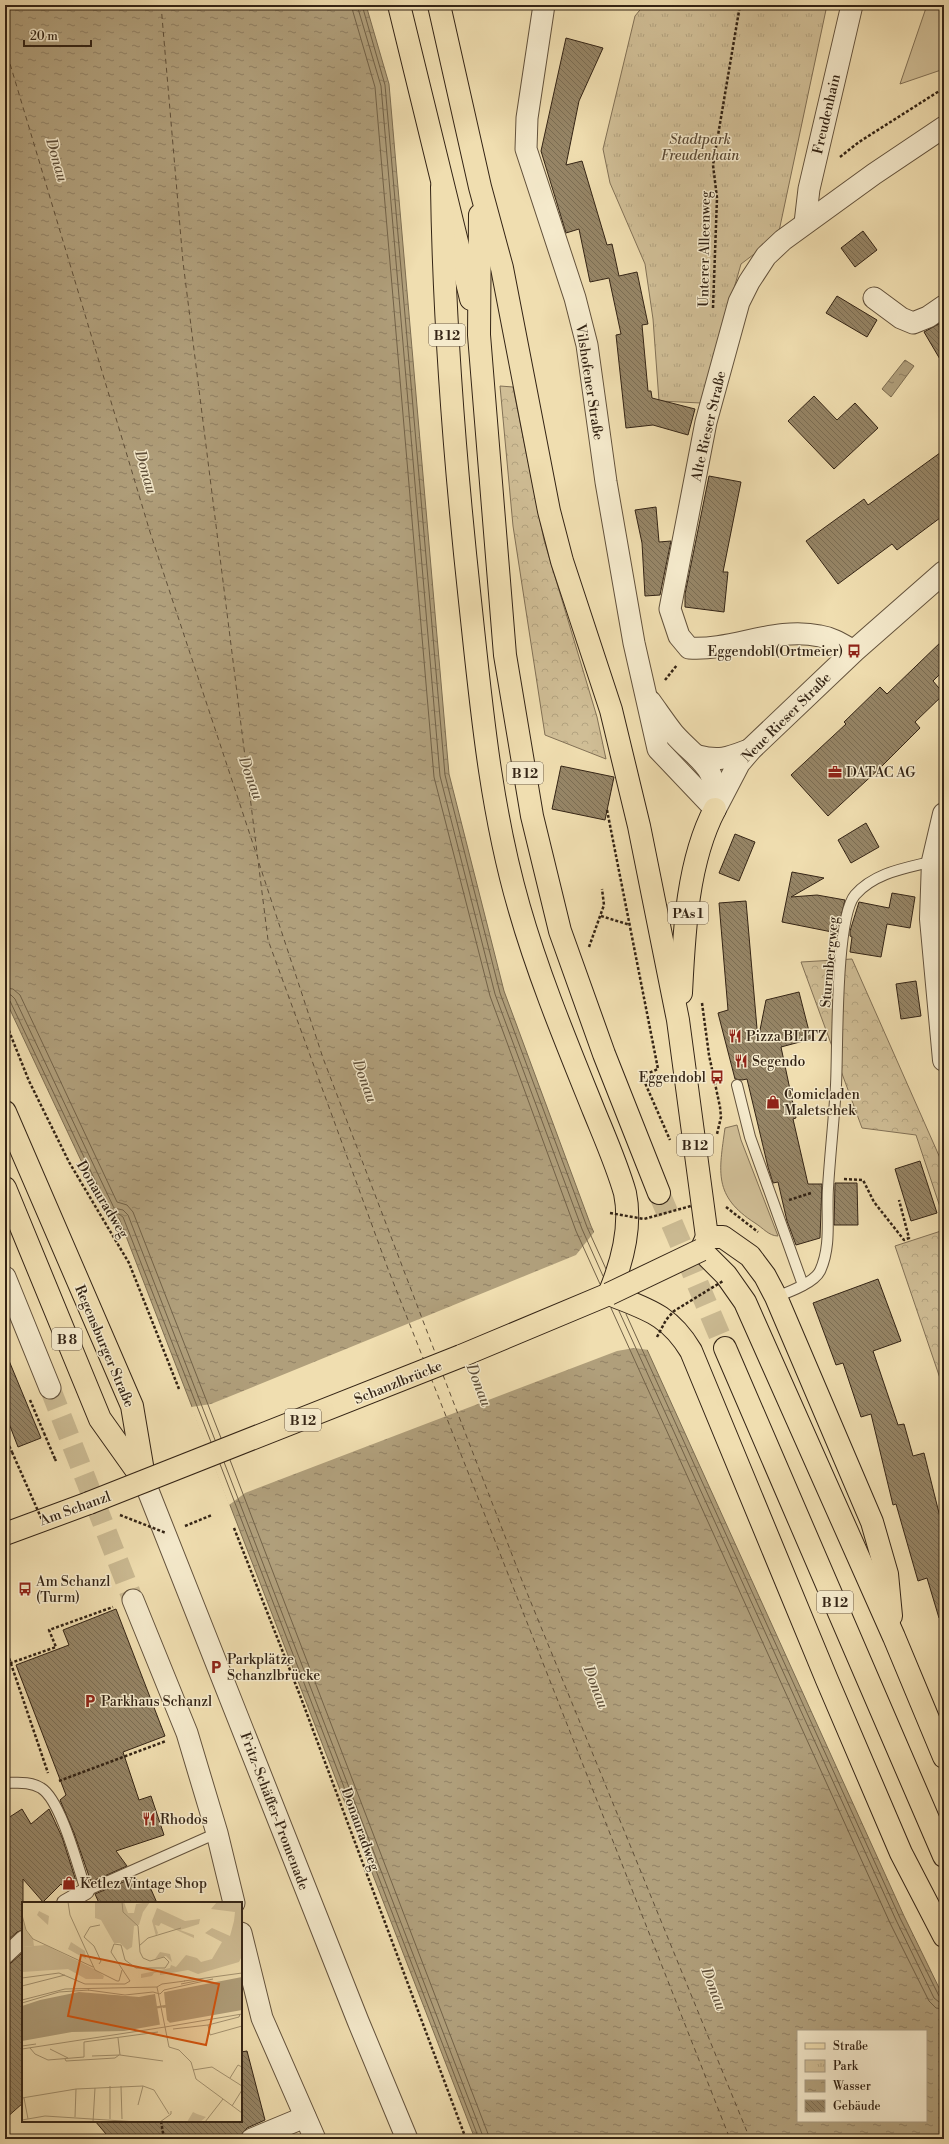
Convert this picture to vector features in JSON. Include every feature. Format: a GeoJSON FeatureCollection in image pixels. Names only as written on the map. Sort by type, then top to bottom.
{"type":"FeatureCollection","features":[{"type":"Feature","properties":{"kind":"main road","name":"B 12"},"geometry":{"type":"LineString","coordinates":[[399,5],[442,187],[462,258],[479,335]]}},
{"type":"Feature","properties":{"kind":"main road","name":"B 12"},"geometry":{"type":"LineString","coordinates":[[439,5],[480,186],[502,268],[549,511],[562,561],[611,710],[639,826],[678,1020],[710,1255],[745,1302],[894,1637]]}},
{"type":"Feature","properties":{"kind":"main road","name":"B 12"},"geometry":{"type":"LineString","coordinates":[[480,186],[479,335],[505,654],[532,816],[560,931],[604,1054],[659,1192]]}},
{"type":"Feature","properties":{"kind":"main road","name":"B 12"},"geometry":{"type":"LineString","coordinates":[[442,187],[443,282],[457,483],[479,690],[491,777],[504,846],[518,906],[538,969],[623,1185],[627,1203],[619,1215],[622,1255],[617,1274],[609,1294]]}},
{"type":"Feature","properties":{"kind":"main road","name":"PAs 1"},"geometry":{"type":"LineString","coordinates":[[678,1020],[691,888],[698,851],[708,823],[715,809]]}},
{"type":"Feature","properties":{"kind":"main road","name":"Regensburger Straße"},"geometry":{"type":"LineString","coordinates":[[5,1112],[132,1406],[145,1482]]}},
{"type":"Feature","properties":{"kind":"main road","name":"B 8"},"geometry":{"type":"LineString","coordinates":[[5,1188],[100,1419],[145,1482]]}},
{"type":"Feature","properties":{"kind":"main road"},"geometry":{"type":"LineString","coordinates":[[710,1255],[723,1237],[750,1256],[765,1276],[776,1297],[876,1533],[887,1574],[894,1637],[944,1757]]}},
{"type":"Feature","properties":{"kind":"main road","name":"Schanzlbrücke"},"geometry":{"type":"LineString","coordinates":[[145,1482],[461,1356],[609,1294],[710,1255]]}},
{"type":"Feature","properties":{"kind":"main road"},"geometry":{"type":"LineString","coordinates":[[609,1294],[649,1310],[661,1329],[684,1338],[691,1351],[827,1680],[901,1853],[944,1936]]}},
{"type":"Feature","properties":{"kind":"main road","name":"B 12"},"geometry":{"type":"LineString","coordinates":[[725,1348],[944,1856]]}},
{"type":"Feature","properties":{"kind":"main road","name":"Am Schanzl"},"geometry":{"type":"LineString","coordinates":[[5,1534],[145,1482]]}},
{"type":"Feature","properties":{"kind":"street","name":"Vilshofener Straße"},"geometry":{"type":"LineString","coordinates":[[544,5],[527,118],[526,149],[575,298],[588,345],[606,482],[653,689],[658,749],[715,809]]}},
{"type":"Feature","properties":{"kind":"street","name":"Freudenhain"},"geometry":{"type":"LineString","coordinates":[[805,223],[809,189],[852,5]]}},
{"type":"Feature","properties":{"kind":"street","name":"Alte Rieser Straße"},"geometry":{"type":"LineString","coordinates":[[689,648],[679,636],[670,609],[706,422],[739,302],[749,282],[766,256],[805,223],[944,126]]}},
{"type":"Feature","properties":{"kind":"street"},"geometry":{"type":"LineString","coordinates":[[874,298],[901,318],[914,323],[928,317],[944,306]]}},
{"type":"Feature","properties":{"kind":"street","name":"Neue Rieser Straße"},"geometry":{"type":"LineString","coordinates":[[715,809],[739,763],[751,749],[854,651],[944,572]]}},
{"type":"Feature","properties":{"kind":"street"},"geometry":{"type":"LineString","coordinates":[[689,648],[705,650],[764,637],[799,634],[820,635],[837,641],[854,651]]}},
{"type":"Feature","properties":{"kind":"street","name":"Vilshofener Straße"},"geometry":{"type":"LineString","coordinates":[[653,689],[675,734],[698,756],[714,780],[716,792],[715,809]]}},
{"type":"Feature","properties":{"kind":"street"},"geometry":{"type":"LineString","coordinates":[[698,756],[713,760],[724,759],[751,749]]}},
{"type":"Feature","properties":{"kind":"street"},"geometry":{"type":"LineString","coordinates":[[944,814],[930,919],[944,1060]]}},
{"type":"Feature","properties":{"kind":"street"},"geometry":{"type":"LineString","coordinates":[[5,1277],[50,1388]]}},
{"type":"Feature","properties":{"kind":"street","name":"Fritz-Schäffer-Promenade"},"geometry":{"type":"LineString","coordinates":[[145,1482],[172,1531],[358,2021],[407,2139]]}},
{"type":"Feature","properties":{"kind":"street"},"geometry":{"type":"LineString","coordinates":[[126,1602],[187,1733],[217,1833],[234,1902]]}},
{"type":"Feature","properties":{"kind":"street"},"geometry":{"type":"LineString","coordinates":[[67,1902],[86,1891]]}},
{"type":"Feature","properties":{"kind":"street"},"geometry":{"type":"LineString","coordinates":[[242,1936],[262,2018],[315,2139]]}},
{"type":"Feature","properties":{"kind":"street"},"geometry":{"type":"LineString","coordinates":[[5,1956],[22,1939]]}},
{"type":"Feature","properties":{"kind":"street"},"geometry":{"type":"LineString","coordinates":[[252,2139],[305,2117]]}},
{"type":"Feature","properties":{"kind":"lane","name":"Sturmbergweg"},"geometry":{"type":"LineString","coordinates":[[776,1297],[803,1285],[819,1273],[827,1249],[828,1185],[836,1086],[842,948],[847,910],[855,895],[872,881],[892,872],[939,860]]}},
{"type":"Feature","properties":{"kind":"lane"},"geometry":{"type":"LineString","coordinates":[[737,1085],[750,1137],[803,1285]]}},
{"type":"Feature","properties":{"kind":"lane"},"geometry":{"type":"LineString","coordinates":[[5,1783],[31,1784],[41,1788],[50,1795],[58,1808],[86,1891],[217,1833]]}},
{"type":"Feature","properties":{"kind":"path","name":"Unterer Alleenweg"},"geometry":{"type":"LineString","coordinates":[[713,316],[717,198],[713,165],[740,5]]}},
{"type":"Feature","properties":{"kind":"path"},"geometry":{"type":"LineString","coordinates":[[842,156],[859,142],[944,88]]}},
{"type":"Feature","properties":{"kind":"path"},"geometry":{"type":"LineString","coordinates":[[653,689],[689,648]]}},
{"type":"Feature","properties":{"kind":"path"},"geometry":{"type":"LineString","coordinates":[[607,810],[658,1069],[642,1076],[673,1146]]}},
{"type":"Feature","properties":{"kind":"path"},"geometry":{"type":"LineString","coordinates":[[570,959],[590,946],[604,905],[602,889]]}},
{"type":"Feature","properties":{"kind":"path"},"geometry":{"type":"LineString","coordinates":[[601,916],[630,924]]}},
{"type":"Feature","properties":{"kind":"path"},"geometry":{"type":"LineString","coordinates":[[702,1000],[709,1055],[720,1107],[721,1117],[716,1140]]}},
{"type":"Feature","properties":{"kind":"path","name":"Donauradweg"},"geometry":{"type":"LineString","coordinates":[[5,1021],[29,1082],[69,1162],[129,1263],[179,1389]]}},
{"type":"Feature","properties":{"kind":"path"},"geometry":{"type":"LineString","coordinates":[[717,1077],[718,1082]]}},
{"type":"Feature","properties":{"kind":"path"},"geometry":{"type":"LineString","coordinates":[[774,1204],[849,1178],[863,1180],[874,1202],[904,1240],[909,1238],[899,1200]]}},
{"type":"Feature","properties":{"kind":"path"},"geometry":{"type":"LineString","coordinates":[[619,1215],[644,1219],[691,1206],[690,1200]]}},
{"type":"Feature","properties":{"kind":"path"},"geometry":{"type":"LineString","coordinates":[[722,1201],[741,1219]]}},
{"type":"Feature","properties":{"kind":"path"},"geometry":{"type":"LineString","coordinates":[[661,1329],[710,1255]]}},
{"type":"Feature","properties":{"kind":"path"},"geometry":{"type":"LineString","coordinates":[[28,1394],[55,1460]]}},
{"type":"Feature","properties":{"kind":"path"},"geometry":{"type":"LineString","coordinates":[[5,1437],[42,1520]]}},
{"type":"Feature","properties":{"kind":"path"},"geometry":{"type":"LineString","coordinates":[[89,1503],[172,1531],[212,1515]]}},
{"type":"Feature","properties":{"kind":"path","name":"Donauradweg"},"geometry":{"type":"LineString","coordinates":[[234,1528],[301,1698],[466,2139]]}},
{"type":"Feature","properties":{"kind":"path"},"geometry":{"type":"LineString","coordinates":[[5,1666],[56,1647],[49,1630],[126,1602]]}},
{"type":"Feature","properties":{"kind":"path"},"geometry":{"type":"LineString","coordinates":[[6,1649],[48,1774]]}},
{"type":"Feature","properties":{"kind":"path"},"geometry":{"type":"LineString","coordinates":[[41,1788],[187,1733]]}},
{"type":"Feature","properties":{"kind":"path"},"geometry":{"type":"LineString","coordinates":[[161,2122],[164,2139]]}},
{"type":"Feature","properties":{"kind":"green space","name":"Stadtpark Freudenhain"},"geometry":{"type":"Polygon","coordinates":[[[644,5],[827,5],[778,236],[741,264],[701,403],[659,401],[653,319],[645,264],[610,183],[603,149],[635,16],[644,5]]]}},
{"type":"Feature","properties":{"kind":"green space"},"geometry":{"type":"Polygon","coordinates":[[[927,5],[944,5],[944,69],[900,84],[927,5]]]}},
{"type":"Feature","properties":{"kind":"green space"},"geometry":{"type":"Polygon","coordinates":[[[500,386],[513,387],[544,540],[597,717],[606,759],[545,735],[513,526],[500,386]]]}},
{"type":"Feature","properties":{"kind":"green space"},"geometry":{"type":"Polygon","coordinates":[[[852,959],[944,1167],[944,1219],[916,1135],[862,1128],[801,962],[852,959]]]}},
{"type":"Feature","properties":{"kind":"green space"},"geometry":{"type":"Polygon","coordinates":[[[737,1125],[741,1140],[778,1236],[769,1233],[741,1213],[725,1193],[722,1182],[721,1158],[725,1128],[737,1125]]]}},
{"type":"Feature","properties":{"kind":"green space"},"geometry":{"type":"Polygon","coordinates":[[[944,1230],[944,1390],[895,1246],[944,1230]]]}},
{"type":"Feature","properties":{"kind":"water","name":"Donau"},"geometry":{"type":"Polygon","coordinates":[[[5,5],[366,5],[389,84],[449,774],[504,991],[591,1226],[904,1916],[944,1998],[944,2139],[475,2139],[119,1218],[109,1220],[5,999],[5,5]]]}},
{"type":"Feature","properties":{"kind":"water"},"geometry":{"type":"Polygon","coordinates":[[[905,360],[914,366],[891,397],[882,389],[905,360]]]}},
{"type":"Feature","properties":{"kind":"pier"},"geometry":{"type":"Polygon","coordinates":[[[595,1231],[649,1350],[634,1348],[617,1351],[245,1493],[229,1505],[191,1407],[211,1404],[576,1255],[595,1231]]]}},
{"type":"Feature","properties":{"kind":"building"},"geometry":{"type":"Polygon","coordinates":[[[566,38],[603,48],[579,101],[566,165],[582,161],[607,245],[612,244],[619,276],[637,272],[648,324],[642,325],[648,391],[651,391],[652,398],[695,409],[688,435],[653,425],[626,428],[616,335],[621,334],[609,278],[590,282],[579,229],[566,233],[541,151],[566,38]]]}},
{"type":"Feature","properties":{"kind":"building"},"geometry":{"type":"Polygon","coordinates":[[[863,231],[877,250],[855,267],[841,248],[863,231]]]}},
{"type":"Feature","properties":{"kind":"building"},"geometry":{"type":"Polygon","coordinates":[[[837,296],[877,320],[867,337],[826,313],[837,296]]]}},
{"type":"Feature","properties":{"kind":"building"},"geometry":{"type":"Polygon","coordinates":[[[944,321],[944,366],[924,332],[944,321]]]}},
{"type":"Feature","properties":{"kind":"building"},"geometry":{"type":"Polygon","coordinates":[[[814,396],[837,420],[855,403],[878,428],[834,469],[788,421],[814,396]]]}},
{"type":"Feature","properties":{"kind":"building"},"geometry":{"type":"Polygon","coordinates":[[[944,450],[944,515],[897,550],[892,544],[838,584],[806,541],[864,499],[868,505],[944,450]]]}},
{"type":"Feature","properties":{"kind":"building"},"geometry":{"type":"Polygon","coordinates":[[[709,476],[741,482],[723,572],[728,572],[724,612],[685,607],[685,594],[709,476]]]}},
{"type":"Feature","properties":{"kind":"building"},"geometry":{"type":"Polygon","coordinates":[[[656,507],[659,542],[671,541],[660,595],[645,596],[642,543],[635,510],[656,507]]]}},
{"type":"Feature","properties":{"kind":"building"},"geometry":{"type":"Polygon","coordinates":[[[944,639],[944,670],[933,681],[944,694],[915,722],[920,728],[879,769],[828,816],[791,775],[846,724],[844,722],[880,687],[887,694],[944,639]]]}},
{"type":"Feature","properties":{"kind":"building"},"geometry":{"type":"Polygon","coordinates":[[[561,766],[614,777],[605,820],[552,809],[561,766]]]}},
{"type":"Feature","properties":{"kind":"building"},"geometry":{"type":"Polygon","coordinates":[[[866,823],[879,847],[851,863],[838,840],[866,823]]]}},
{"type":"Feature","properties":{"kind":"building"},"geometry":{"type":"Polygon","coordinates":[[[735,834],[755,842],[739,881],[719,873],[735,834]]]}},
{"type":"Feature","properties":{"kind":"building"},"geometry":{"type":"Polygon","coordinates":[[[792,872],[824,878],[791,897],[817,895],[845,900],[837,933],[782,922],[792,872]]]}},
{"type":"Feature","properties":{"kind":"building"},"geometry":{"type":"Polygon","coordinates":[[[892,893],[915,897],[910,928],[887,924],[881,957],[850,952],[852,937],[850,936],[850,931],[859,902],[889,908],[892,893]]]}},
{"type":"Feature","properties":{"kind":"building"},"geometry":{"type":"Polygon","coordinates":[[[746,901],[758,1040],[766,1000],[799,992],[811,1039],[781,1047],[796,1118],[793,1119],[808,1184],[822,1184],[820,1238],[796,1245],[787,1221],[778,1182],[773,1183],[768,1167],[747,1079],[735,1079],[718,1013],[728,1010],[719,903],[746,901]]]}},
{"type":"Feature","properties":{"kind":"building"},"geometry":{"type":"Polygon","coordinates":[[[916,981],[921,1016],[901,1019],[896,984],[916,981]]]}},
{"type":"Feature","properties":{"kind":"building"},"geometry":{"type":"Polygon","coordinates":[[[920,1161],[937,1213],[911,1221],[895,1169],[920,1161]]]}},
{"type":"Feature","properties":{"kind":"building"},"geometry":{"type":"Polygon","coordinates":[[[835,1183],[857,1183],[858,1225],[834,1225],[835,1183]]]}},
{"type":"Feature","properties":{"kind":"building"},"geometry":{"type":"Polygon","coordinates":[[[878,1279],[901,1341],[873,1351],[898,1425],[904,1424],[913,1456],[924,1453],[941,1521],[944,1520],[944,1618],[939,1618],[927,1578],[918,1581],[896,1504],[893,1505],[871,1414],[861,1417],[843,1363],[836,1365],[813,1303],[878,1279]]]}},
{"type":"Feature","properties":{"kind":"building"},"geometry":{"type":"Polygon","coordinates":[[[5,1351],[41,1438],[18,1447],[5,1413],[5,1351]]]}},
{"type":"Feature","properties":{"kind":"building","name":"Parkhaus Schanzl"},"geometry":{"type":"Polygon","coordinates":[[[116,1609],[165,1736],[123,1752],[139,1800],[151,1796],[164,1835],[116,1851],[127,1866],[91,1882],[74,1833],[60,1800],[66,1795],[16,1665],[69,1645],[63,1630],[116,1609]]]}},
{"type":"Feature","properties":{"kind":"building"},"geometry":{"type":"Polygon","coordinates":[[[22,1809],[31,1824],[49,1809],[62,1837],[76,1881],[66,1890],[61,1884],[43,1902],[23,1879],[22,1930],[17,1932],[5,1943],[5,1820],[22,1809]]]}},
{"type":"Feature","properties":{"kind":"building"},"geometry":{"type":"Polygon","coordinates":[[[135,1877],[139,1883],[147,1880],[157,1902],[99,1902],[95,1894],[135,1877]]]}},
{"type":"Feature","properties":{"kind":"building"},"geometry":{"type":"Polygon","coordinates":[[[22,1953],[22,2104],[5,2119],[5,1965],[11,1963],[22,1953]]]}},
{"type":"Feature","properties":{"kind":"building"},"geometry":{"type":"Polygon","coordinates":[[[247,2051],[265,2120],[247,2128],[241,2135],[231,2139],[107,2139],[106,2134],[96,2122],[242,2122],[242,2052],[247,2051]]]}},
{"type":"Feature","properties":{"kind":"ferry route"},"geometry":{"type":"LineString","coordinates":[[161,5],[183,262],[268,940],[388,1269],[423,1358]]}},
{"type":"Feature","properties":{"kind":"ferry route"},"geometry":{"type":"LineString","coordinates":[[5,47],[150,532],[257,856]]}},
{"type":"Feature","properties":{"kind":"ferry route"},"geometry":{"type":"LineString","coordinates":[[259,863],[323,1058],[436,1355]]}},
{"type":"Feature","properties":{"kind":"ferry route"},"geometry":{"type":"LineString","coordinates":[[443,1375],[521,1578],[750,2139]]}},
{"type":"Feature","properties":{"kind":"ferry route"},"geometry":{"type":"LineString","coordinates":[[431,1378],[730,2139]]}},
{"type":"Feature","properties":{"kind":"tunnel"},"geometry":{"type":"LineString","coordinates":[[659,1193],[725,1348]]}},
{"type":"Feature","properties":{"kind":"tunnel"},"geometry":{"type":"LineString","coordinates":[[50,1388],[133,1600]]}},
{"type":"Feature","properties":{"kind":"place","name":"Eggendobl(Ortmeier)"},"geometry":{"type":"Point","coordinates":[854,651]}},
{"type":"Feature","properties":{"kind":"place","name":"DATAC AG"},"geometry":{"type":"Point","coordinates":[835,772]}},
{"type":"Feature","properties":{"kind":"place","name":"Pizza BLITZ"},"geometry":{"type":"Point","coordinates":[735,1036]}},
{"type":"Feature","properties":{"kind":"place","name":"Segendo"},"geometry":{"type":"Point","coordinates":[741,1061]}},
{"type":"Feature","properties":{"kind":"place","name":"Eggendobl"},"geometry":{"type":"Point","coordinates":[717,1077]}},
{"type":"Feature","properties":{"kind":"place","name":"Comicladen Maletschek"},"geometry":{"type":"Point","coordinates":[773,1102]}},
{"type":"Feature","properties":{"kind":"place","name":"Am Schanzl (Turm)"},"geometry":{"type":"Point","coordinates":[25,1589]}},
{"type":"Feature","properties":{"kind":"place","name":"Parkplätze Schanzlbrücke"},"geometry":{"type":"Point","coordinates":[216,1667]}},
{"type":"Feature","properties":{"kind":"place","name":"Parkhaus Schanzl"},"geometry":{"type":"Point","coordinates":[90,1701]}},
{"type":"Feature","properties":{"kind":"place","name":"Rhodos"},"geometry":{"type":"Point","coordinates":[149,1819]}},
{"type":"Feature","properties":{"kind":"place","name":"Ketlez Vintage Shop"},"geometry":{"type":"Point","coordinates":[69,1883]}}]}
